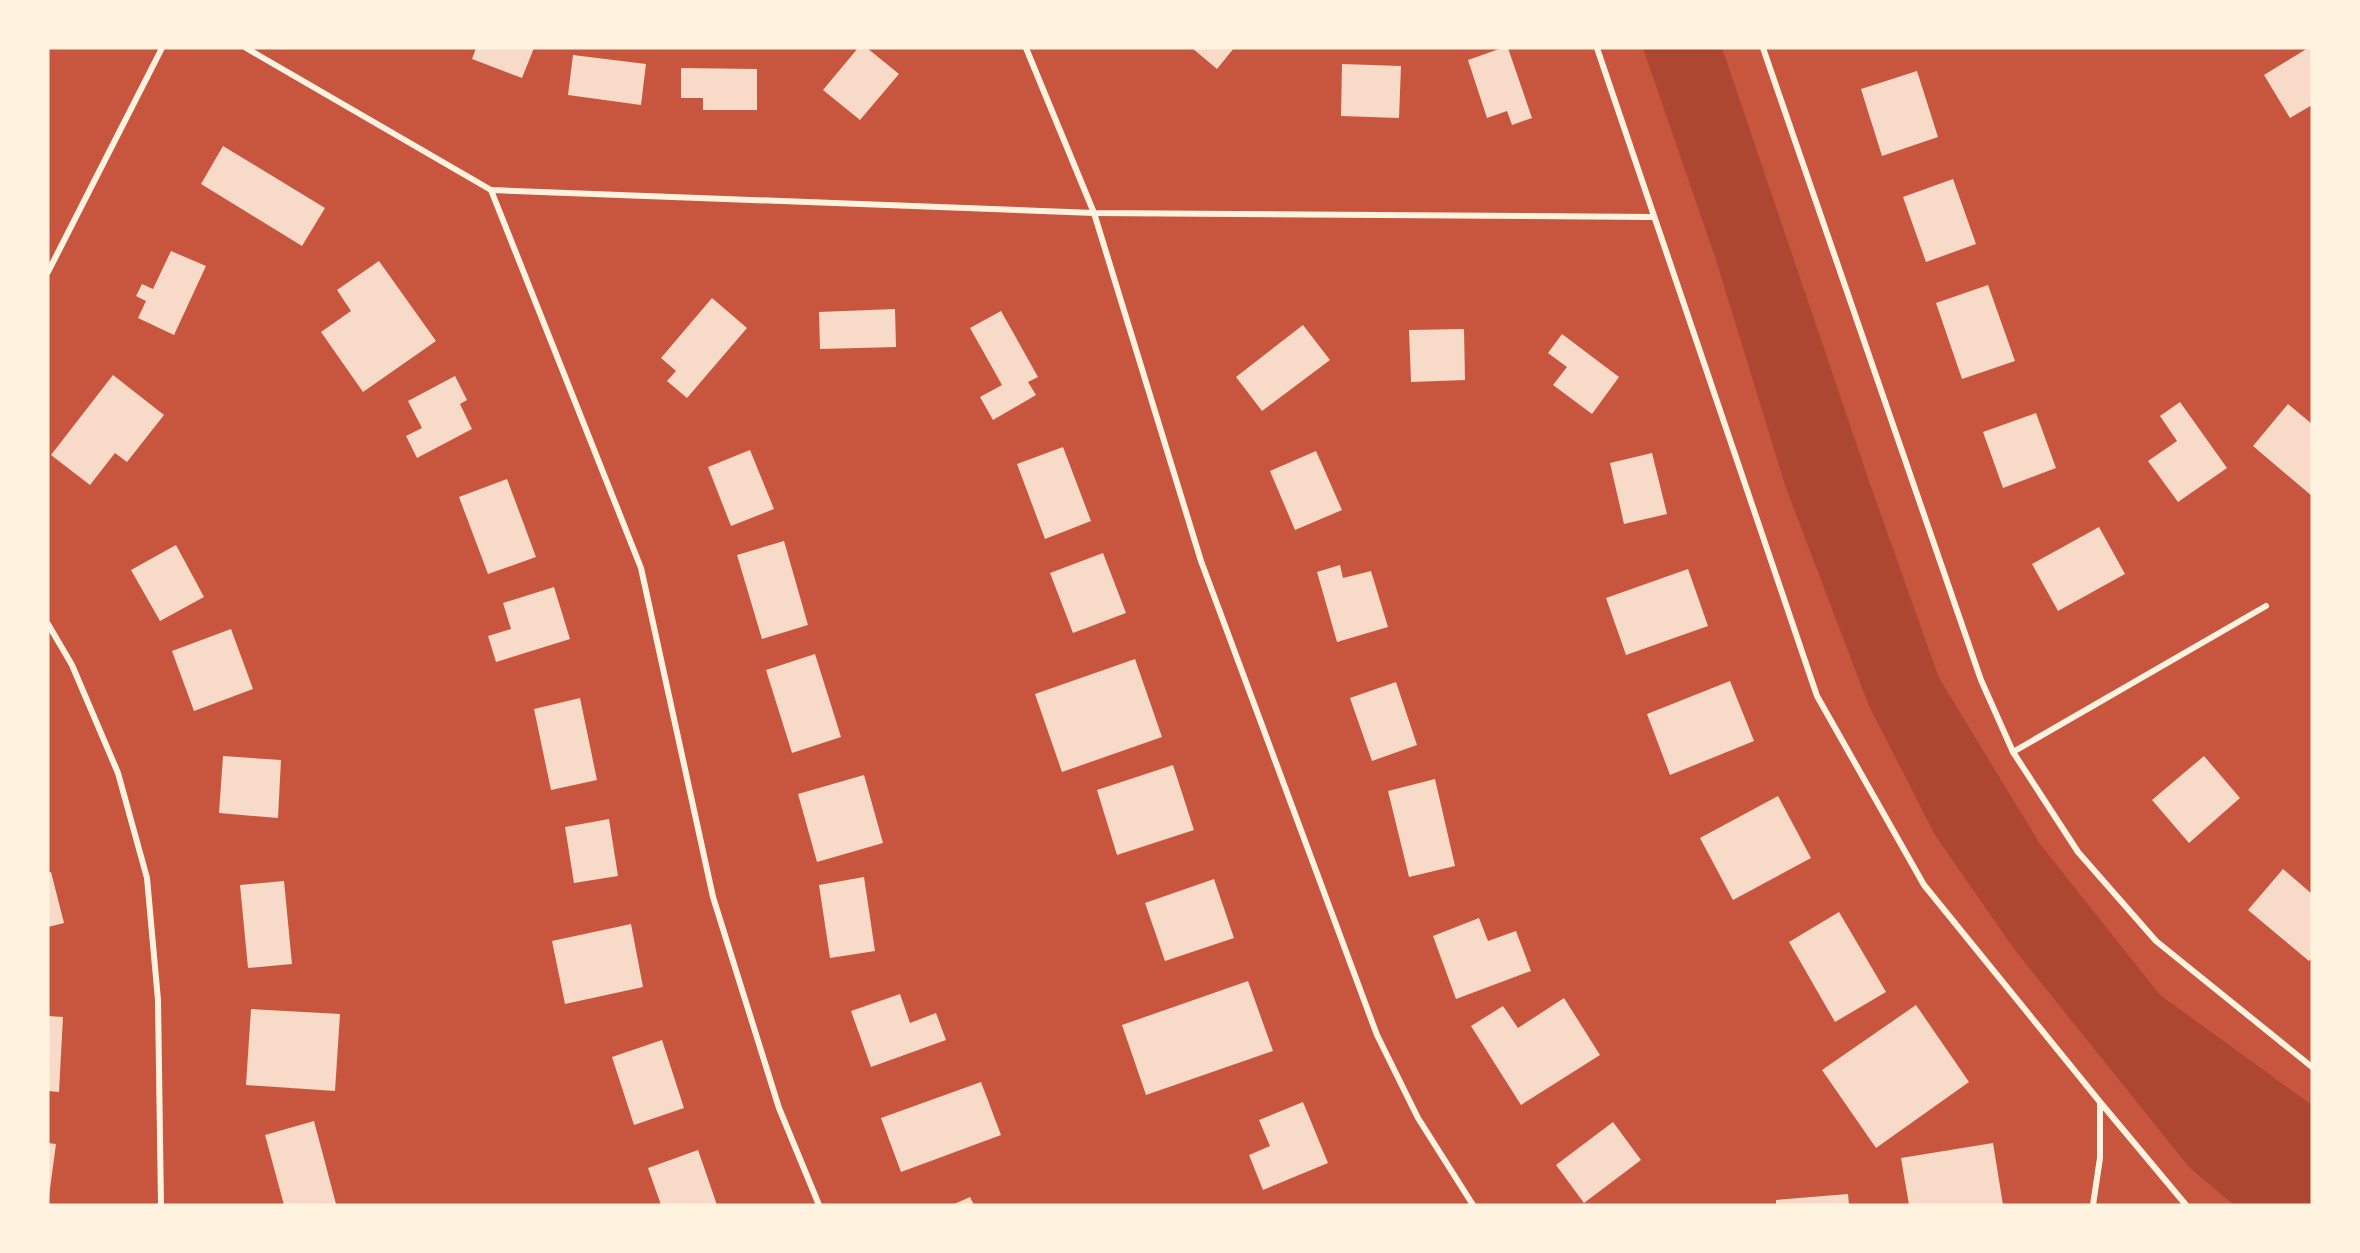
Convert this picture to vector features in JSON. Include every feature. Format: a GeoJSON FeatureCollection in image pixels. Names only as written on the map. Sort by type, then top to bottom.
{"type":"FeatureCollection","features":[{"type":"Feature","properties":{"kind":"street"},"geometry":{"type":"LineString","coordinates":[[48,272],[162,48]]}},
{"type":"Feature","properties":{"kind":"street"},"geometry":{"type":"LineString","coordinates":[[246,48],[491,190],[1094,213],[1653,217]]}},
{"type":"Feature","properties":{"kind":"street"},"geometry":{"type":"LineString","coordinates":[[1026,48],[1094,213],[1201,561],[1377,1035],[1418,1118],[1473,1205]]}},
{"type":"Feature","properties":{"kind":"street"},"geometry":{"type":"LineString","coordinates":[[1597,48],[1817,696],[1924,885],[2186,1205]]}},
{"type":"Feature","properties":{"kind":"street"},"geometry":{"type":"LineString","coordinates":[[1763,48],[1981,680],[2013,752],[2078,852],[2156,941],[2312,1067]]}},
{"type":"Feature","properties":{"kind":"street"},"geometry":{"type":"LineString","coordinates":[[491,190],[641,568],[713,897],[779,1108],[819,1205]]}},
{"type":"Feature","properties":{"kind":"street"},"geometry":{"type":"LineString","coordinates":[[2013,752],[2266,606]]}},
{"type":"Feature","properties":{"kind":"street"},"geometry":{"type":"LineString","coordinates":[[48,624],[72,664],[118,773],[147,878],[158,1000],[161,1205]]}},
{"type":"Feature","properties":{"kind":"street"},"geometry":{"type":"LineString","coordinates":[[2093,1205],[2100,1158],[2100,1102]]}},
{"type":"Feature","properties":{"kind":"shaded area"},"geometry":{"type":"Polygon","coordinates":[[[1643,48],[1722,48],[1870,484],[1939,678],[2040,844],[2160,995],[2312,1105],[2312,1205],[2234,1205],[2189,1167],[2014,949],[1935,835],[1869,706],[1786,488],[1716,260],[1643,48]]]}},
{"type":"Feature","properties":{"kind":"building"},"geometry":{"type":"Polygon","coordinates":[[[476,48],[534,48],[522,78],[472,59],[476,48]]]}},
{"type":"Feature","properties":{"kind":"building"},"geometry":{"type":"Polygon","coordinates":[[[858,48],[867,48],[899,74],[860,120],[823,90],[858,48]]]}},
{"type":"Feature","properties":{"kind":"building"},"geometry":{"type":"Polygon","coordinates":[[[1192,48],[1234,48],[1217,69],[1192,48]]]}},
{"type":"Feature","properties":{"kind":"building"},"geometry":{"type":"Polygon","coordinates":[[[1508,48],[1532,118],[1512,125],[1507,111],[1487,118],[1468,60],[1508,48]]]}},
{"type":"Feature","properties":{"kind":"building"},"geometry":{"type":"Polygon","coordinates":[[[2308,48],[2312,48],[2312,105],[2290,118],[2264,75],[2308,48]]]}},
{"type":"Feature","properties":{"kind":"building"},"geometry":{"type":"Polygon","coordinates":[[[573,55],[646,64],[641,105],[568,95],[573,55]]]}},
{"type":"Feature","properties":{"kind":"building"},"geometry":{"type":"Polygon","coordinates":[[[1342,64],[1401,66],[1399,118],[1341,116],[1342,64]]]}},
{"type":"Feature","properties":{"kind":"building"},"geometry":{"type":"Polygon","coordinates":[[[681,68],[757,69],[757,110],[703,110],[703,98],[681,98],[681,68]]]}},
{"type":"Feature","properties":{"kind":"building"},"geometry":{"type":"Polygon","coordinates":[[[1917,71],[1938,137],[1882,156],[1861,89],[1917,71]]]}},
{"type":"Feature","properties":{"kind":"building"},"geometry":{"type":"Polygon","coordinates":[[[223,146],[325,208],[302,246],[201,184],[223,146]]]}},
{"type":"Feature","properties":{"kind":"building"},"geometry":{"type":"Polygon","coordinates":[[[1953,179],[1976,244],[1926,262],[1903,197],[1953,179]]]}},
{"type":"Feature","properties":{"kind":"building"},"geometry":{"type":"Polygon","coordinates":[[[171,251],[206,266],[174,335],[138,318],[146,301],[136,296],[142,284],[153,289],[171,251]]]}},
{"type":"Feature","properties":{"kind":"building"},"geometry":{"type":"Polygon","coordinates":[[[379,261],[436,341],[363,392],[321,332],[351,311],[337,290],[379,261]]]}},
{"type":"Feature","properties":{"kind":"building"},"geometry":{"type":"Polygon","coordinates":[[[1988,285],[2015,361],[1962,379],[1936,303],[1988,285]]]}},
{"type":"Feature","properties":{"kind":"building"},"geometry":{"type":"Polygon","coordinates":[[[712,298],[747,328],[687,398],[667,381],[676,371],[661,358],[712,298]]]}},
{"type":"Feature","properties":{"kind":"building"},"geometry":{"type":"Polygon","coordinates":[[[895,309],[896,347],[820,349],[819,312],[895,309]]]}},
{"type":"Feature","properties":{"kind":"building"},"geometry":{"type":"Polygon","coordinates":[[[1001,311],[1038,377],[1028,382],[1036,395],[993,420],[980,397],[1002,385],[970,328],[1001,311]]]}},
{"type":"Feature","properties":{"kind":"building"},"geometry":{"type":"Polygon","coordinates":[[[1303,325],[1330,360],[1262,411],[1236,377],[1303,325]]]}},
{"type":"Feature","properties":{"kind":"building"},"geometry":{"type":"Polygon","coordinates":[[[1464,329],[1465,380],[1411,382],[1409,330],[1464,329]]]}},
{"type":"Feature","properties":{"kind":"building"},"geometry":{"type":"Polygon","coordinates":[[[1562,334],[1619,377],[1592,414],[1553,385],[1567,367],[1548,353],[1562,334]]]}},
{"type":"Feature","properties":{"kind":"building"},"geometry":{"type":"Polygon","coordinates":[[[113,375],[164,415],[127,462],[115,453],[90,485],[51,455],[113,375]]]}},
{"type":"Feature","properties":{"kind":"building"},"geometry":{"type":"Polygon","coordinates":[[[455,376],[467,400],[460,404],[472,429],[417,458],[406,436],[422,428],[408,401],[455,376]]]}},
{"type":"Feature","properties":{"kind":"building"},"geometry":{"type":"Polygon","coordinates":[[[2180,402],[2227,468],[2178,502],[2148,461],[2177,441],[2160,416],[2180,402]]]}},
{"type":"Feature","properties":{"kind":"building"},"geometry":{"type":"Polygon","coordinates":[[[2288,404],[2312,424],[2312,496],[2253,446],[2288,404]]]}},
{"type":"Feature","properties":{"kind":"building"},"geometry":{"type":"Polygon","coordinates":[[[2036,413],[2056,468],[2003,488],[1983,432],[2036,413]]]}},
{"type":"Feature","properties":{"kind":"building"},"geometry":{"type":"Polygon","coordinates":[[[1063,447],[1091,521],[1045,539],[1017,464],[1063,447]]]}},
{"type":"Feature","properties":{"kind":"building"},"geometry":{"type":"Polygon","coordinates":[[[750,450],[774,509],[731,526],[708,467],[750,450]]]}},
{"type":"Feature","properties":{"kind":"building"},"geometry":{"type":"Polygon","coordinates":[[[1316,451],[1342,510],[1295,530],[1270,471],[1316,451]]]}},
{"type":"Feature","properties":{"kind":"building"},"geometry":{"type":"Polygon","coordinates":[[[1652,453],[1667,514],[1624,524],[1610,463],[1652,453]]]}},
{"type":"Feature","properties":{"kind":"building"},"geometry":{"type":"Polygon","coordinates":[[[507,479],[536,557],[488,574],[459,497],[507,479]]]}},
{"type":"Feature","properties":{"kind":"building"},"geometry":{"type":"Polygon","coordinates":[[[2099,527],[2125,574],[2058,611],[2032,564],[2099,527]]]}},
{"type":"Feature","properties":{"kind":"building"},"geometry":{"type":"Polygon","coordinates":[[[784,541],[808,625],[762,639],[737,555],[784,541]]]}},
{"type":"Feature","properties":{"kind":"building"},"geometry":{"type":"Polygon","coordinates":[[[176,545],[204,597],[160,621],[131,570],[176,545]]]}},
{"type":"Feature","properties":{"kind":"building"},"geometry":{"type":"Polygon","coordinates":[[[1103,553],[1126,613],[1073,633],[1050,573],[1103,553]]]}},
{"type":"Feature","properties":{"kind":"building"},"geometry":{"type":"Polygon","coordinates":[[[1340,565],[1343,578],[1371,571],[1388,627],[1337,642],[1317,572],[1340,565]]]}},
{"type":"Feature","properties":{"kind":"building"},"geometry":{"type":"Polygon","coordinates":[[[1688,569],[1708,626],[1626,655],[1606,598],[1688,569]]]}},
{"type":"Feature","properties":{"kind":"building"},"geometry":{"type":"Polygon","coordinates":[[[554,587],[570,639],[496,662],[488,636],[511,629],[503,603],[554,587]]]}},
{"type":"Feature","properties":{"kind":"building"},"geometry":{"type":"Polygon","coordinates":[[[231,629],[253,689],[194,711],[172,651],[231,629]]]}},
{"type":"Feature","properties":{"kind":"building"},"geometry":{"type":"Polygon","coordinates":[[[815,654],[841,737],[792,753],[766,670],[815,654]]]}},
{"type":"Feature","properties":{"kind":"building"},"geometry":{"type":"Polygon","coordinates":[[[1135,659],[1162,737],[1062,772],[1035,694],[1135,659]]]}},
{"type":"Feature","properties":{"kind":"building"},"geometry":{"type":"Polygon","coordinates":[[[1730,681],[1754,741],[1670,775],[1647,714],[1730,681]]]}},
{"type":"Feature","properties":{"kind":"building"},"geometry":{"type":"Polygon","coordinates":[[[1396,682],[1417,745],[1372,761],[1350,698],[1396,682]]]}},
{"type":"Feature","properties":{"kind":"building"},"geometry":{"type":"Polygon","coordinates":[[[580,698],[597,780],[551,790],[534,709],[580,698]]]}},
{"type":"Feature","properties":{"kind":"building"},"geometry":{"type":"Polygon","coordinates":[[[223,756],[281,760],[278,818],[219,813],[223,756]]]}},
{"type":"Feature","properties":{"kind":"building"},"geometry":{"type":"Polygon","coordinates":[[[2204,756],[2240,798],[2189,843],[2152,800],[2204,756]]]}},
{"type":"Feature","properties":{"kind":"building"},"geometry":{"type":"Polygon","coordinates":[[[1173,765],[1194,830],[1117,855],[1097,790],[1173,765]]]}},
{"type":"Feature","properties":{"kind":"building"},"geometry":{"type":"Polygon","coordinates":[[[864,775],[883,843],[817,862],[798,794],[864,775]]]}},
{"type":"Feature","properties":{"kind":"building"},"geometry":{"type":"Polygon","coordinates":[[[1435,779],[1455,866],[1409,877],[1388,791],[1435,779]]]}},
{"type":"Feature","properties":{"kind":"building"},"geometry":{"type":"Polygon","coordinates":[[[1778,796],[1811,858],[1733,900],[1700,838],[1778,796]]]}},
{"type":"Feature","properties":{"kind":"building"},"geometry":{"type":"Polygon","coordinates":[[[609,819],[618,876],[574,883],[565,827],[609,819]]]}},
{"type":"Feature","properties":{"kind":"building"},"geometry":{"type":"Polygon","coordinates":[[[2283,869],[2312,894],[2312,958],[2309,961],[2248,910],[2283,869]]]}},
{"type":"Feature","properties":{"kind":"building"},"geometry":{"type":"Polygon","coordinates":[[[51,872],[64,923],[48,927],[48,873],[51,872]]]}},
{"type":"Feature","properties":{"kind":"building"},"geometry":{"type":"Polygon","coordinates":[[[864,877],[875,951],[830,958],[819,885],[864,877]]]}},
{"type":"Feature","properties":{"kind":"building"},"geometry":{"type":"Polygon","coordinates":[[[1214,879],[1234,938],[1165,961],[1145,903],[1214,879]]]}},
{"type":"Feature","properties":{"kind":"building"},"geometry":{"type":"Polygon","coordinates":[[[284,881],[292,964],[248,968],[240,885],[284,881]]]}},
{"type":"Feature","properties":{"kind":"building"},"geometry":{"type":"Polygon","coordinates":[[[1839,912],[1886,992],[1835,1022],[1789,942],[1839,912]]]}},
{"type":"Feature","properties":{"kind":"building"},"geometry":{"type":"Polygon","coordinates":[[[1479,918],[1488,941],[1516,931],[1531,971],[1456,999],[1433,936],[1479,918]]]}},
{"type":"Feature","properties":{"kind":"building"},"geometry":{"type":"Polygon","coordinates":[[[631,924],[643,987],[565,1004],[552,941],[631,924]]]}},
{"type":"Feature","properties":{"kind":"building"},"geometry":{"type":"Polygon","coordinates":[[[1248,981],[1273,1051],[1146,1095],[1122,1025],[1248,981]]]}},
{"type":"Feature","properties":{"kind":"building"},"geometry":{"type":"Polygon","coordinates":[[[900,994],[910,1023],[936,1013],[946,1040],[871,1067],[851,1011],[900,994]]]}},
{"type":"Feature","properties":{"kind":"building"},"geometry":{"type":"Polygon","coordinates":[[[1564,998],[1600,1055],[1521,1105],[1471,1026],[1503,1006],[1518,1028],[1564,998]]]}},
{"type":"Feature","properties":{"kind":"building"},"geometry":{"type":"Polygon","coordinates":[[[1916,1005],[1969,1082],[1876,1148],[1822,1070],[1916,1005]]]}},
{"type":"Feature","properties":{"kind":"building"},"geometry":{"type":"Polygon","coordinates":[[[251,1009],[340,1014],[335,1091],[246,1085],[251,1009]]]}},
{"type":"Feature","properties":{"kind":"building"},"geometry":{"type":"Polygon","coordinates":[[[48,1016],[63,1017],[59,1092],[48,1091],[48,1016]]]}},
{"type":"Feature","properties":{"kind":"building"},"geometry":{"type":"Polygon","coordinates":[[[662,1040],[684,1108],[634,1125],[612,1057],[662,1040]]]}},
{"type":"Feature","properties":{"kind":"building"},"geometry":{"type":"Polygon","coordinates":[[[981,1082],[1001,1135],[901,1172],[881,1118],[981,1082]]]}},
{"type":"Feature","properties":{"kind":"building"},"geometry":{"type":"Polygon","coordinates":[[[1303,1102],[1328,1163],[1263,1190],[1249,1155],[1270,1146],[1259,1120],[1303,1102]]]}},
{"type":"Feature","properties":{"kind":"building"},"geometry":{"type":"Polygon","coordinates":[[[314,1121],[336,1204],[284,1205],[265,1135],[314,1121]]]}},
{"type":"Feature","properties":{"kind":"building"},"geometry":{"type":"Polygon","coordinates":[[[1613,1122],[1641,1160],[1584,1203],[1556,1165],[1613,1122]]]}},
{"type":"Feature","properties":{"kind":"building"},"geometry":{"type":"Polygon","coordinates":[[[48,1143],[56,1144],[49,1196],[48,1196],[48,1143]]]}},
{"type":"Feature","properties":{"kind":"building"},"geometry":{"type":"Polygon","coordinates":[[[1993,1143],[2003,1205],[1909,1205],[1901,1158],[1993,1143]]]}},
{"type":"Feature","properties":{"kind":"building"},"geometry":{"type":"Polygon","coordinates":[[[698,1150],[717,1205],[661,1205],[648,1168],[698,1150]]]}},
{"type":"Feature","properties":{"kind":"building"},"geometry":{"type":"Polygon","coordinates":[[[1848,1194],[1849,1205],[1776,1205],[1776,1200],[1848,1194]]]}},
{"type":"Feature","properties":{"kind":"building"},"geometry":{"type":"Polygon","coordinates":[[[970,1197],[974,1205],[952,1205],[970,1197]]]}}]}
